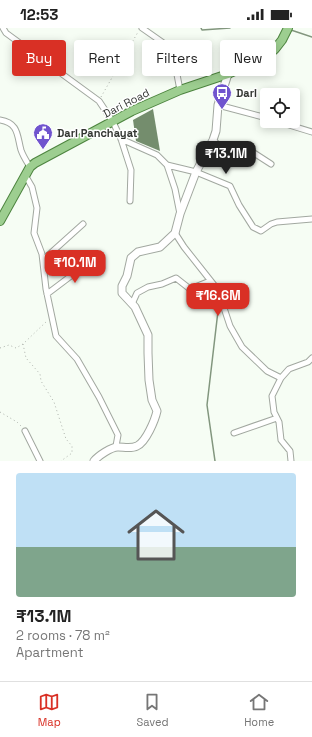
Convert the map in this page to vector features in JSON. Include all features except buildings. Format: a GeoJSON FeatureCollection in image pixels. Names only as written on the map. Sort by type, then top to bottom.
{"type":"FeatureCollection","features":[{"type":"Feature","properties":{"kind":"main road","name":"Dari Road"},"geometry":{"type":"LineString","coordinates":[[276,48],[288,28]]}},
{"type":"Feature","properties":{"kind":"main road","name":"Dari Road"},"geometry":{"type":"LineString","coordinates":[[0,221],[30,167],[132,111],[180,90],[222,76]]}},
{"type":"Feature","properties":{"kind":"street"},"geometry":{"type":"LineString","coordinates":[[3,28],[6,33],[99,101],[113,122],[121,139],[131,170],[130,201]]}},
{"type":"Feature","properties":{"kind":"street"},"geometry":{"type":"LineString","coordinates":[[141,28],[172,49],[180,90]]}},
{"type":"Feature","properties":{"kind":"street"},"geometry":{"type":"LineString","coordinates":[[94,461],[106,451],[116,446],[133,448],[139,446],[158,411],[152,400],[149,380],[148,335],[135,307],[122,293],[122,286],[127,276],[131,258],[138,252],[160,247],[176,233],[180,214],[196,172],[213,140],[216,130],[218,104],[227,76]]}},
{"type":"Feature","properties":{"kind":"street"},"geometry":{"type":"LineString","coordinates":[[218,104],[260,116]]}},
{"type":"Feature","properties":{"kind":"street"},"geometry":{"type":"LineString","coordinates":[[0,120],[6,121],[17,130],[22,151],[30,167]]}},
{"type":"Feature","properties":{"kind":"street"},"geometry":{"type":"LineString","coordinates":[[299,128],[312,132]]}},
{"type":"Feature","properties":{"kind":"street"},"geometry":{"type":"LineString","coordinates":[[121,139],[157,155],[167,165],[176,189],[180,214]]}},
{"type":"Feature","properties":{"kind":"street"},"geometry":{"type":"LineString","coordinates":[[213,140],[222,148],[230,151],[254,153],[271,164]]}},
{"type":"Feature","properties":{"kind":"street"},"geometry":{"type":"LineString","coordinates":[[167,165],[196,172],[230,186],[252,227],[261,232],[271,224],[277,222],[312,219]]}},
{"type":"Feature","properties":{"kind":"street"},"geometry":{"type":"LineString","coordinates":[[25,175],[32,187],[37,208],[34,233],[42,254],[47,294],[56,336],[77,359],[99,397],[118,435],[116,446]]}},
{"type":"Feature","properties":{"kind":"street"},"geometry":{"type":"LineString","coordinates":[[43,260],[83,224]]}},
{"type":"Feature","properties":{"kind":"street"},"geometry":{"type":"LineString","coordinates":[[176,233],[184,247],[218,290],[230,326],[242,347],[268,371],[281,378]]}},
{"type":"Feature","properties":{"kind":"street"},"geometry":{"type":"LineString","coordinates":[[47,294],[92,260]]}},
{"type":"Feature","properties":{"kind":"street"},"geometry":{"type":"LineString","coordinates":[[132,304],[137,293],[148,287],[162,284],[176,278],[190,289],[210,281]]}},
{"type":"Feature","properties":{"kind":"street"},"geometry":{"type":"LineString","coordinates":[[291,461],[290,451],[281,440],[277,418],[274,412],[272,396],[281,378],[289,369],[308,362],[312,358]]}},
{"type":"Feature","properties":{"kind":"street"},"geometry":{"type":"LineString","coordinates":[[234,434],[277,418]]}},
{"type":"Feature","properties":{"kind":"street"},"geometry":{"type":"LineString","coordinates":[[25,431],[40,461]]}},
{"type":"Feature","properties":{"kind":"path"},"geometry":{"type":"LineString","coordinates":[[99,101],[141,28]]}},
{"type":"Feature","properties":{"kind":"path"},"geometry":{"type":"LineString","coordinates":[[0,348],[9,345],[16,348],[24,344],[45,321],[52,318]]}},
{"type":"Feature","properties":{"kind":"path"},"geometry":{"type":"LineString","coordinates":[[24,344],[26,358],[40,374],[40,381],[54,402],[66,439],[72,446],[72,453],[61,461]]}},
{"type":"Feature","properties":{"kind":"path"},"geometry":{"type":"LineString","coordinates":[[0,412],[17,422],[25,431]]}},
{"type":"Feature","properties":{"kind":"waterway"},"geometry":{"type":"LineString","coordinates":[[201,28],[202,30],[230,28]]}},
{"type":"Feature","properties":{"kind":"waterway"},"geometry":{"type":"LineString","coordinates":[[291,30],[312,37]]}},
{"type":"Feature","properties":{"kind":"waterway"},"geometry":{"type":"LineString","coordinates":[[215,461],[207,405],[218,311],[216,294]]}},
{"type":"Feature","properties":{"kind":"place","name":"Dari"},"geometry":{"type":"Point","coordinates":[222,110]}},
{"type":"Feature","properties":{"kind":"place","name":"Dari Panchayat"},"geometry":{"type":"Point","coordinates":[43,150]}}]}
